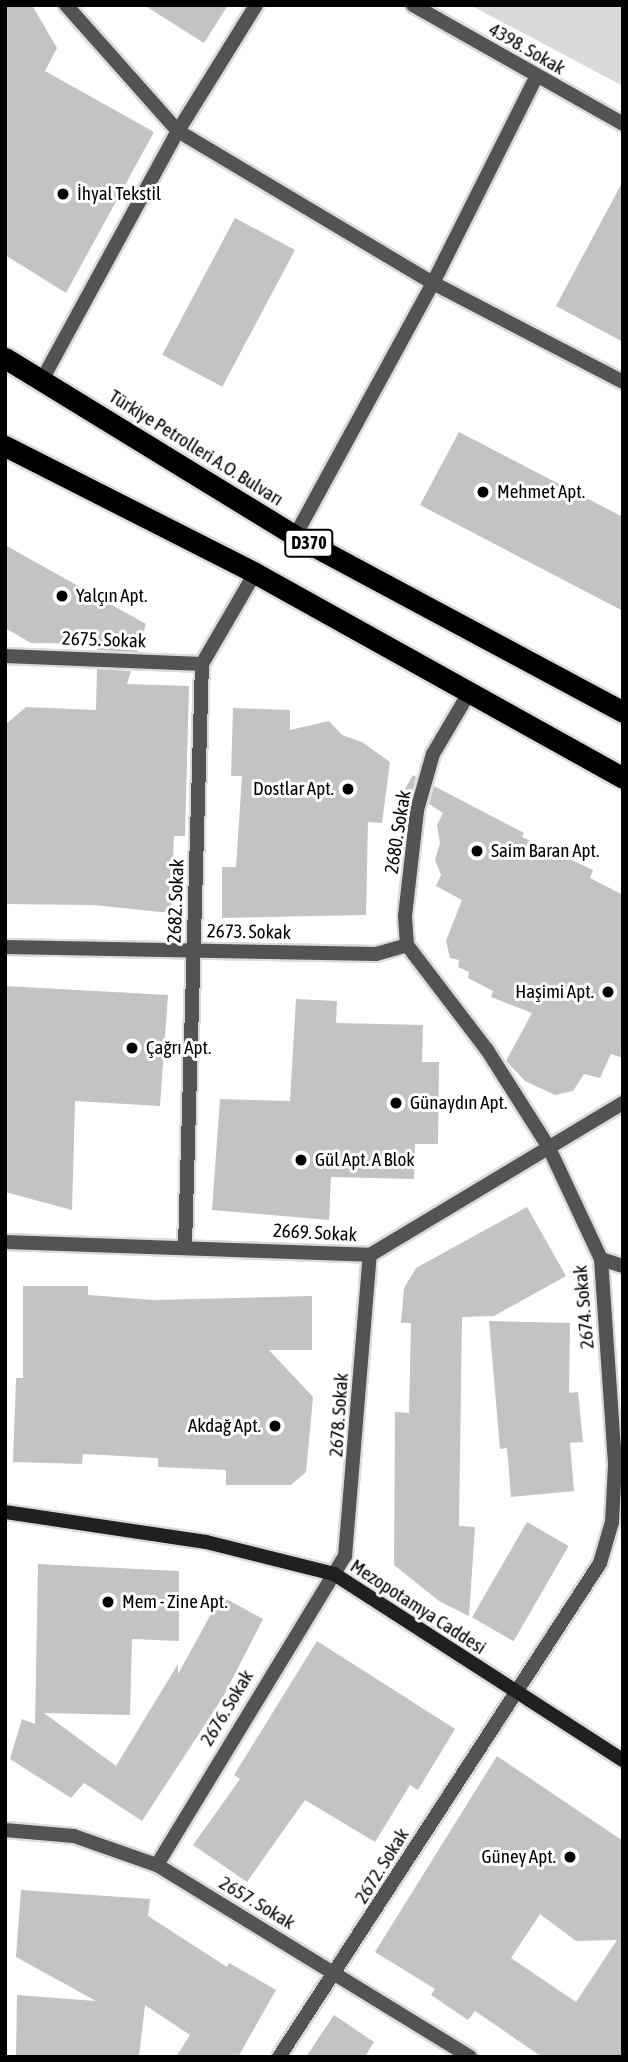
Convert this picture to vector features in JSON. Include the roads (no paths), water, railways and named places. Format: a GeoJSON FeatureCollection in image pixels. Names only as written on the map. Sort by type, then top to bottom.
{"type":"FeatureCollection","features":[{"type":"Feature","properties":{"kind":"highway","name":"Türkiye Petrolleri A.O. Bulvarı"},"geometry":{"type":"LineString","coordinates":[[5,358],[295,536],[623,712]]}},
{"type":"Feature","properties":{"kind":"highway","name":"D370"},"geometry":{"type":"LineString","coordinates":[[5,446],[255,573],[623,778]]}},
{"type":"Feature","properties":{"kind":"street"},"geometry":{"type":"LineString","coordinates":[[66,5],[178,131],[433,283],[623,382]]}},
{"type":"Feature","properties":{"kind":"street"},"geometry":{"type":"LineString","coordinates":[[42,380],[178,131],[256,5]]}},
{"type":"Feature","properties":{"kind":"street","name":"4398. Sokak"},"geometry":{"type":"LineString","coordinates":[[413,5],[623,124]]}},
{"type":"Feature","properties":{"kind":"street"},"geometry":{"type":"LineString","coordinates":[[295,536],[433,283],[536,77]]}},
{"type":"Feature","properties":{"kind":"street","name":"2682. Sokak"},"geometry":{"type":"LineString","coordinates":[[184,1246],[202,664],[255,573]]}},
{"type":"Feature","properties":{"kind":"street","name":"2675. Sokak"},"geometry":{"type":"LineString","coordinates":[[5,656],[202,664]]}},
{"type":"Feature","properties":{"kind":"street","name":"2680. Sokak"},"geometry":{"type":"LineString","coordinates":[[407,945],[405,916],[417,810],[433,754],[469,693]]}},
{"type":"Feature","properties":{"kind":"street","name":"2673. Sokak"},"geometry":{"type":"LineString","coordinates":[[5,947],[376,954],[407,945]]}},
{"type":"Feature","properties":{"kind":"street","name":"2674. Sokak"},"geometry":{"type":"LineString","coordinates":[[407,945],[487,1050],[548,1146],[601,1259],[619,1466],[612,1522],[600,1563],[514,1693]]}},
{"type":"Feature","properties":{"kind":"street","name":"2669. Sokak"},"geometry":{"type":"LineString","coordinates":[[5,1242],[184,1246],[370,1255],[623,1103]]}},
{"type":"Feature","properties":{"kind":"street","name":"2678. Sokak"},"geometry":{"type":"LineString","coordinates":[[334,1574],[345,1556],[351,1530],[370,1255]]}},
{"type":"Feature","properties":{"kind":"street"},"geometry":{"type":"LineString","coordinates":[[601,1259],[623,1266]]}},
{"type":"Feature","properties":{"kind":"street","name":"Mezopotamya Caddesi"},"geometry":{"type":"LineString","coordinates":[[5,1512],[206,1542],[334,1574],[514,1693],[623,1760]]}},
{"type":"Feature","properties":{"kind":"street","name":"2676. Sokak"},"geometry":{"type":"LineString","coordinates":[[157,1865],[334,1574]]}},
{"type":"Feature","properties":{"kind":"street","name":"2672. Sokak"},"geometry":{"type":"LineString","coordinates":[[279,2057],[336,1973],[514,1693]]}},
{"type":"Feature","properties":{"kind":"street","name":"2657. Sokak"},"geometry":{"type":"LineString","coordinates":[[5,1830],[74,1836],[157,1865],[470,2057]]}},
{"type":"Feature","properties":{"kind":"place","name":"İhyal Tekstil"},"geometry":{"type":"Point","coordinates":[63,194]}},
{"type":"Feature","properties":{"kind":"place","name":"Mehmet Apt."},"geometry":{"type":"Point","coordinates":[483,492]}},
{"type":"Feature","properties":{"kind":"place","name":"Yalçın Apt."},"geometry":{"type":"Point","coordinates":[62,596]}},
{"type":"Feature","properties":{"kind":"place","name":"Dostlar Apt."},"geometry":{"type":"Point","coordinates":[348,789]}},
{"type":"Feature","properties":{"kind":"place","name":"Saim Baran Apt."},"geometry":{"type":"Point","coordinates":[477,851]}},
{"type":"Feature","properties":{"kind":"place","name":"Haşimi Apt."},"geometry":{"type":"Point","coordinates":[608,992]}},
{"type":"Feature","properties":{"kind":"place","name":"Çağrı Apt."},"geometry":{"type":"Point","coordinates":[132,1048]}},
{"type":"Feature","properties":{"kind":"place","name":"Günaydın Apt."},"geometry":{"type":"Point","coordinates":[396,1103]}},
{"type":"Feature","properties":{"kind":"place","name":"Gül Apt. A Blok"},"geometry":{"type":"Point","coordinates":[301,1160]}},
{"type":"Feature","properties":{"kind":"place","name":"Akdağ Apt."},"geometry":{"type":"Point","coordinates":[275,1426]}},
{"type":"Feature","properties":{"kind":"place","name":"Mem - Zine Apt."},"geometry":{"type":"Point","coordinates":[108,1602]}},
{"type":"Feature","properties":{"kind":"place","name":"Güney Apt."},"geometry":{"type":"Point","coordinates":[570,1857]}}]}
